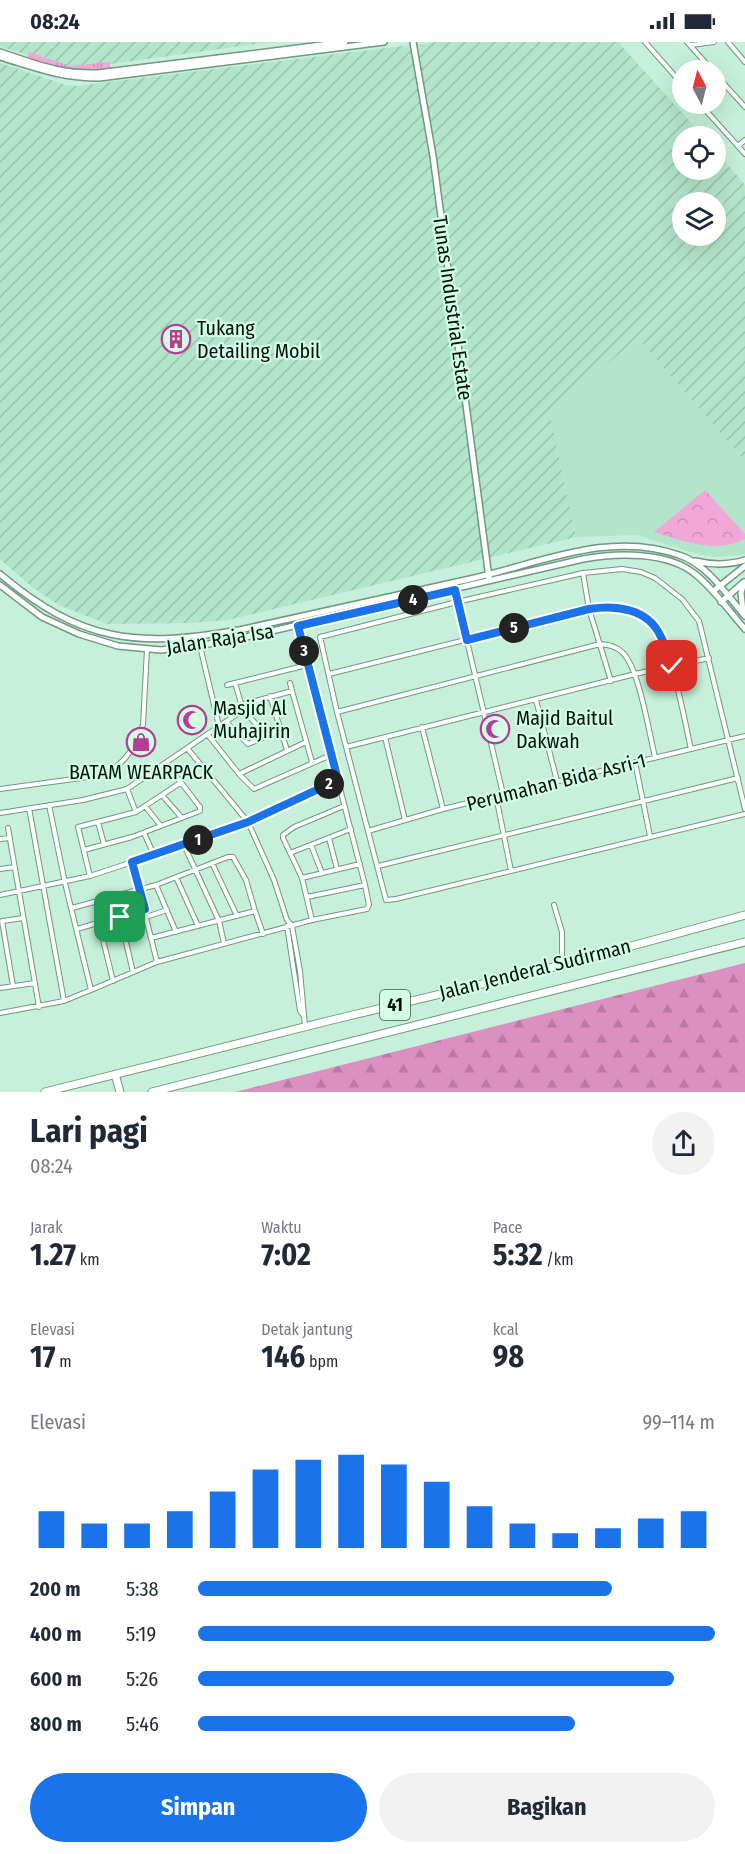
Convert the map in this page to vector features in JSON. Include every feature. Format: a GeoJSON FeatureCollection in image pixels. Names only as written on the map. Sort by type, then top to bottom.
{"type":"FeatureCollection","features":[{"type":"Feature","properties":{"kind":"highway"},"geometry":{"type":"LineString","coordinates":[[711,924],[745,910]]}},
{"type":"Feature","properties":{"kind":"highway","name":"Jalan Jenderal Sudirman"},"geometry":{"type":"LineString","coordinates":[[45,1092],[305,1026],[562,965],[745,915]]}},
{"type":"Feature","properties":{"kind":"highway","name":"Jalan Jenderal Sudirman"},"geometry":{"type":"LineString","coordinates":[[152,1092],[745,942]]}},
{"type":"Feature","properties":{"kind":"highway"},"geometry":{"type":"LineString","coordinates":[[115,1074],[120,1092]]}},
{"type":"Feature","properties":{"kind":"main road"},"geometry":{"type":"LineString","coordinates":[[2,55],[72,74],[98,74],[345,42]]}},
{"type":"Feature","properties":{"kind":"main road"},"geometry":{"type":"LineString","coordinates":[[21,61],[55,75],[72,78],[99,78],[384,42]]}},
{"type":"Feature","properties":{"kind":"main road","name":"Tunas Industrial Estate"},"geometry":{"type":"LineString","coordinates":[[413,42],[433,156],[489,582]]}},
{"type":"Feature","properties":{"kind":"main road","name":"Jalan Raja Isa"},"geometry":{"type":"LineString","coordinates":[[0,574],[24,594],[50,611],[92,629],[120,637],[146,639],[204,637],[488,574],[535,561],[602,547],[623,546],[654,548],[691,560],[704,569],[745,615]]}},
{"type":"Feature","properties":{"kind":"main road","name":"Jalan Raja Isa"},"geometry":{"type":"LineString","coordinates":[[0,585],[42,617],[88,637],[118,646],[147,649],[200,646],[298,626],[583,559],[624,555],[654,558],[684,567],[695,574],[745,629]]}},
{"type":"Feature","properties":{"kind":"main road"},"geometry":{"type":"LineString","coordinates":[[691,560],[718,564],[745,560]]}},
{"type":"Feature","properties":{"kind":"main road"},"geometry":{"type":"LineString","coordinates":[[712,592],[745,566]]}},
{"type":"Feature","properties":{"kind":"main road"},"geometry":{"type":"LineString","coordinates":[[721,602],[745,581]]}},
{"type":"Feature","properties":{"kind":"main road"},"geometry":{"type":"LineString","coordinates":[[745,581],[741,593],[745,615]]}},
{"type":"Feature","properties":{"kind":"main road"},"geometry":{"type":"LineString","coordinates":[[88,637],[92,629]]}},
{"type":"Feature","properties":{"kind":"street"},"geometry":{"type":"LineString","coordinates":[[645,42],[672,73]]}},
{"type":"Feature","properties":{"kind":"street"},"geometry":{"type":"LineString","coordinates":[[689,44],[714,42]]}},
{"type":"Feature","properties":{"kind":"street"},"geometry":{"type":"LineString","coordinates":[[728,42],[745,62]]}},
{"type":"Feature","properties":{"kind":"street"},"geometry":{"type":"LineString","coordinates":[[689,44],[703,60]]}},
{"type":"Feature","properties":{"kind":"street"},"geometry":{"type":"LineString","coordinates":[[726,86],[745,107]]}},
{"type":"Feature","properties":{"kind":"street"},"geometry":{"type":"LineString","coordinates":[[740,101],[745,97]]}},
{"type":"Feature","properties":{"kind":"street"},"geometry":{"type":"LineString","coordinates":[[709,114],[745,154]]}},
{"type":"Feature","properties":{"kind":"street"},"geometry":{"type":"LineString","coordinates":[[738,146],[745,140]]}},
{"type":"Feature","properties":{"kind":"street"},"geometry":{"type":"LineString","coordinates":[[632,570],[642,572],[669,588],[690,607],[699,621],[709,658],[745,812],[512,872],[390,900],[385,898],[337,712],[320,640],[322,635],[583,573],[632,570]]}},
{"type":"Feature","properties":{"kind":"street"},"geometry":{"type":"LineString","coordinates":[[583,573],[589,609],[611,681]]}},
{"type":"Feature","properties":{"kind":"street"},"geometry":{"type":"LineString","coordinates":[[455,590],[503,794]]}},
{"type":"Feature","properties":{"kind":"street"},"geometry":{"type":"LineString","coordinates":[[329,674],[589,609],[624,608],[646,618],[659,633],[672,666],[691,749]]}},
{"type":"Feature","properties":{"kind":"street"},"geometry":{"type":"LineString","coordinates":[[0,1013],[64,1000],[157,962],[224,943],[312,920],[367,909],[369,905],[360,864],[298,626]]}},
{"type":"Feature","properties":{"kind":"street"},"geometry":{"type":"LineString","coordinates":[[337,712],[600,644],[612,646],[623,652],[635,674],[656,758]]}},
{"type":"Feature","properties":{"kind":"street"},"geometry":{"type":"LineString","coordinates":[[200,646],[219,726]]}},
{"type":"Feature","properties":{"kind":"street"},"geometry":{"type":"LineString","coordinates":[[0,789],[96,776],[110,772],[118,766],[126,758],[143,725],[147,649]]}},
{"type":"Feature","properties":{"kind":"street"},"geometry":{"type":"LineString","coordinates":[[346,747],[635,674],[709,658]]}},
{"type":"Feature","properties":{"kind":"street"},"geometry":{"type":"LineString","coordinates":[[227,685],[307,665]]}},
{"type":"Feature","properties":{"kind":"street"},"geometry":{"type":"LineString","coordinates":[[235,683],[243,710],[268,737]]}},
{"type":"Feature","properties":{"kind":"street"},"geometry":{"type":"LineString","coordinates":[[290,683],[312,762]]}},
{"type":"Feature","properties":{"kind":"street"},"geometry":{"type":"LineString","coordinates":[[241,705],[292,691]]}},
{"type":"Feature","properties":{"kind":"street"},"geometry":{"type":"LineString","coordinates":[[270,696],[287,750]]}},
{"type":"Feature","properties":{"kind":"street"},"geometry":{"type":"LineString","coordinates":[[536,700],[557,781]]}},
{"type":"Feature","properties":{"kind":"street"},"geometry":{"type":"LineString","coordinates":[[0,813],[83,800],[127,789],[243,710]]}},
{"type":"Feature","properties":{"kind":"street"},"geometry":{"type":"LineString","coordinates":[[226,722],[247,744],[280,731]]}},
{"type":"Feature","properties":{"kind":"street"},"geometry":{"type":"LineString","coordinates":[[422,727],[443,809]]}},
{"type":"Feature","properties":{"kind":"street"},"geometry":{"type":"LineString","coordinates":[[208,735],[254,789],[331,754]]}},
{"type":"Feature","properties":{"kind":"street","name":"Perumahan Bida Asri-1"},"geometry":{"type":"LineString","coordinates":[[368,831],[443,809],[745,736]]}},
{"type":"Feature","properties":{"kind":"street"},"geometry":{"type":"LineString","coordinates":[[385,737],[405,820]]}},
{"type":"Feature","properties":{"kind":"street"},"geometry":{"type":"LineString","coordinates":[[239,774],[306,742]]}},
{"type":"Feature","properties":{"kind":"street"},"geometry":{"type":"LineString","coordinates":[[187,748],[248,822],[274,880],[287,920],[292,926],[302,1012]]}},
{"type":"Feature","properties":{"kind":"street"},"geometry":{"type":"LineString","coordinates":[[635,762],[650,836]]}},
{"type":"Feature","properties":{"kind":"street"},"geometry":{"type":"LineString","coordinates":[[84,850],[144,833],[198,813],[200,807],[165,763]]}},
{"type":"Feature","properties":{"kind":"street"},"geometry":{"type":"LineString","coordinates":[[378,866],[738,778]]}},
{"type":"Feature","properties":{"kind":"street"},"geometry":{"type":"LineString","coordinates":[[0,895],[65,883],[184,845],[248,822],[338,780]]}},
{"type":"Feature","properties":{"kind":"street"},"geometry":{"type":"LineString","coordinates":[[90,876],[78,827],[136,812],[180,783]]}},
{"type":"Feature","properties":{"kind":"street"},"geometry":{"type":"LineString","coordinates":[[127,789],[136,812]]}},
{"type":"Feature","properties":{"kind":"street"},"geometry":{"type":"LineString","coordinates":[[162,795],[182,818]]}},
{"type":"Feature","properties":{"kind":"street"},"geometry":{"type":"LineString","coordinates":[[496,796],[512,872]]}},
{"type":"Feature","properties":{"kind":"street"},"geometry":{"type":"LineString","coordinates":[[49,805],[91,990]]}},
{"type":"Feature","properties":{"kind":"street"},"geometry":{"type":"LineString","coordinates":[[145,806],[160,826]]}},
{"type":"Feature","properties":{"kind":"street"},"geometry":{"type":"LineString","coordinates":[[312,920],[302,878],[283,838],[285,832],[345,806]]}},
{"type":"Feature","properties":{"kind":"street"},"geometry":{"type":"LineString","coordinates":[[29,808],[64,1000]]}},
{"type":"Feature","properties":{"kind":"street"},"geometry":{"type":"LineString","coordinates":[[98,822],[104,844]]}},
{"type":"Feature","properties":{"kind":"street"},"geometry":{"type":"LineString","coordinates":[[8,828],[39,1006]]}},
{"type":"Feature","properties":{"kind":"street"},"geometry":{"type":"LineString","coordinates":[[290,853],[351,829]]}},
{"type":"Feature","properties":{"kind":"street"},"geometry":{"type":"LineString","coordinates":[[144,833],[154,855]]}},
{"type":"Feature","properties":{"kind":"street"},"geometry":{"type":"LineString","coordinates":[[0,839],[10,837]]}},
{"type":"Feature","properties":{"kind":"street"},"geometry":{"type":"LineString","coordinates":[[328,838],[337,869]]}},
{"type":"Feature","properties":{"kind":"street"},"geometry":{"type":"LineString","coordinates":[[184,845],[219,921],[224,943]]}},
{"type":"Feature","properties":{"kind":"street"},"geometry":{"type":"LineString","coordinates":[[311,845],[322,873]]}},
{"type":"Feature","properties":{"kind":"street"},"geometry":{"type":"LineString","coordinates":[[72,908],[156,885],[229,856],[234,859],[246,880],[263,934]]}},
{"type":"Feature","properties":{"kind":"street"},"geometry":{"type":"LineString","coordinates":[[132,862],[157,962]]}},
{"type":"Feature","properties":{"kind":"street"},"geometry":{"type":"LineString","coordinates":[[212,863],[237,916]]}},
{"type":"Feature","properties":{"kind":"street"},"geometry":{"type":"LineString","coordinates":[[302,878],[360,864]]}},
{"type":"Feature","properties":{"kind":"street"},"geometry":{"type":"LineString","coordinates":[[0,869],[15,867]]}},
{"type":"Feature","properties":{"kind":"street"},"geometry":{"type":"LineString","coordinates":[[176,877],[198,926]]}},
{"type":"Feature","properties":{"kind":"street"},"geometry":{"type":"LineString","coordinates":[[156,885],[176,932]]}},
{"type":"Feature","properties":{"kind":"street"},"geometry":{"type":"LineString","coordinates":[[307,897],[365,885]]}},
{"type":"Feature","properties":{"kind":"street"},"geometry":{"type":"LineString","coordinates":[[555,905],[562,932],[562,965]]}},
{"type":"Feature","properties":{"kind":"street"},"geometry":{"type":"LineString","coordinates":[[77,929],[145,909]]}},
{"type":"Feature","properties":{"kind":"street"},"geometry":{"type":"LineString","coordinates":[[146,917],[167,910]]}},
{"type":"Feature","properties":{"kind":"street"},"geometry":{"type":"LineString","coordinates":[[151,938],[255,911]]}},
{"type":"Feature","properties":{"kind":"street"},"geometry":{"type":"LineString","coordinates":[[120,917],[133,972]]}},
{"type":"Feature","properties":{"kind":"street"},"geometry":{"type":"LineString","coordinates":[[13,986],[1,921],[23,918]]}},
{"type":"Feature","properties":{"kind":"street"},"geometry":{"type":"LineString","coordinates":[[287,920],[286,928],[305,1026]]}},
{"type":"Feature","properties":{"kind":"street"},"geometry":{"type":"LineString","coordinates":[[99,923],[113,981]]}},
{"type":"Feature","properties":{"kind":"street"},"geometry":{"type":"LineString","coordinates":[[290,948],[296,947]]}},
{"type":"Feature","properties":{"kind":"street"},"geometry":{"type":"LineString","coordinates":[[0,988],[35,983]]}},
{"type":"Feature","properties":{"kind":"shaded area"},"geometry":{"type":"Polygon","coordinates":[[[0,42],[271,42],[75,69],[59,66],[0,46],[0,42]]]}},
{"type":"Feature","properties":{"kind":"shaded area"},"geometry":{"type":"Polygon","coordinates":[[[436,42],[618,42],[672,102],[672,114],[683,114],[694,126],[672,126],[672,180],[726,180],[726,163],[745,185],[745,461],[638,338],[549,412],[576,537],[228,620],[107,624],[59,605],[32,587],[0,559],[0,63],[66,85],[77,86],[436,42]]]}},
{"type":"Feature","properties":{"kind":"shaded area"},"geometry":{"type":"Polygon","coordinates":[[[638,337],[745,461],[745,555],[712,557],[637,535],[576,537],[549,412],[638,337]]]}},
{"type":"Feature","properties":{"kind":"green space"},"geometry":{"type":"Polygon","coordinates":[[[29,52],[70,66],[110,62],[111,68],[91,73],[58,69],[27,60],[29,52]]]}},
{"type":"Feature","properties":{"kind":"green space"},"geometry":{"type":"Polygon","coordinates":[[[705,490],[745,534],[745,539],[723,546],[711,546],[654,532],[705,490]]]}},
{"type":"Feature","properties":{"kind":"green space"},"geometry":{"type":"Polygon","coordinates":[[[745,963],[745,1092],[235,1092],[745,963]]]}},
{"type":"Feature","properties":{"kind":"place","name":"Tukang Detailing Mobil"},"geometry":{"type":"Point","coordinates":[176,339]}},
{"type":"Feature","properties":{"kind":"place","name":"Masjid Al Muhajirin"},"geometry":{"type":"Point","coordinates":[192,720]}},
{"type":"Feature","properties":{"kind":"place","name":"Majid Baitul Dakwah"},"geometry":{"type":"Point","coordinates":[495,729]}},
{"type":"Feature","properties":{"kind":"place","name":"BATAM WEARPACK"},"geometry":{"type":"Point","coordinates":[141,742]}},
{"type":"Feature","properties":{"kind":"route"},"geometry":{"type":"LineString","coordinates":[[120,917],[145,909],[132,862],[248,822],[338,780],[298,626],[455,590],[467,640],[589,609],[624,608],[646,618],[653,625],[659,633],[672,666]]}}]}
